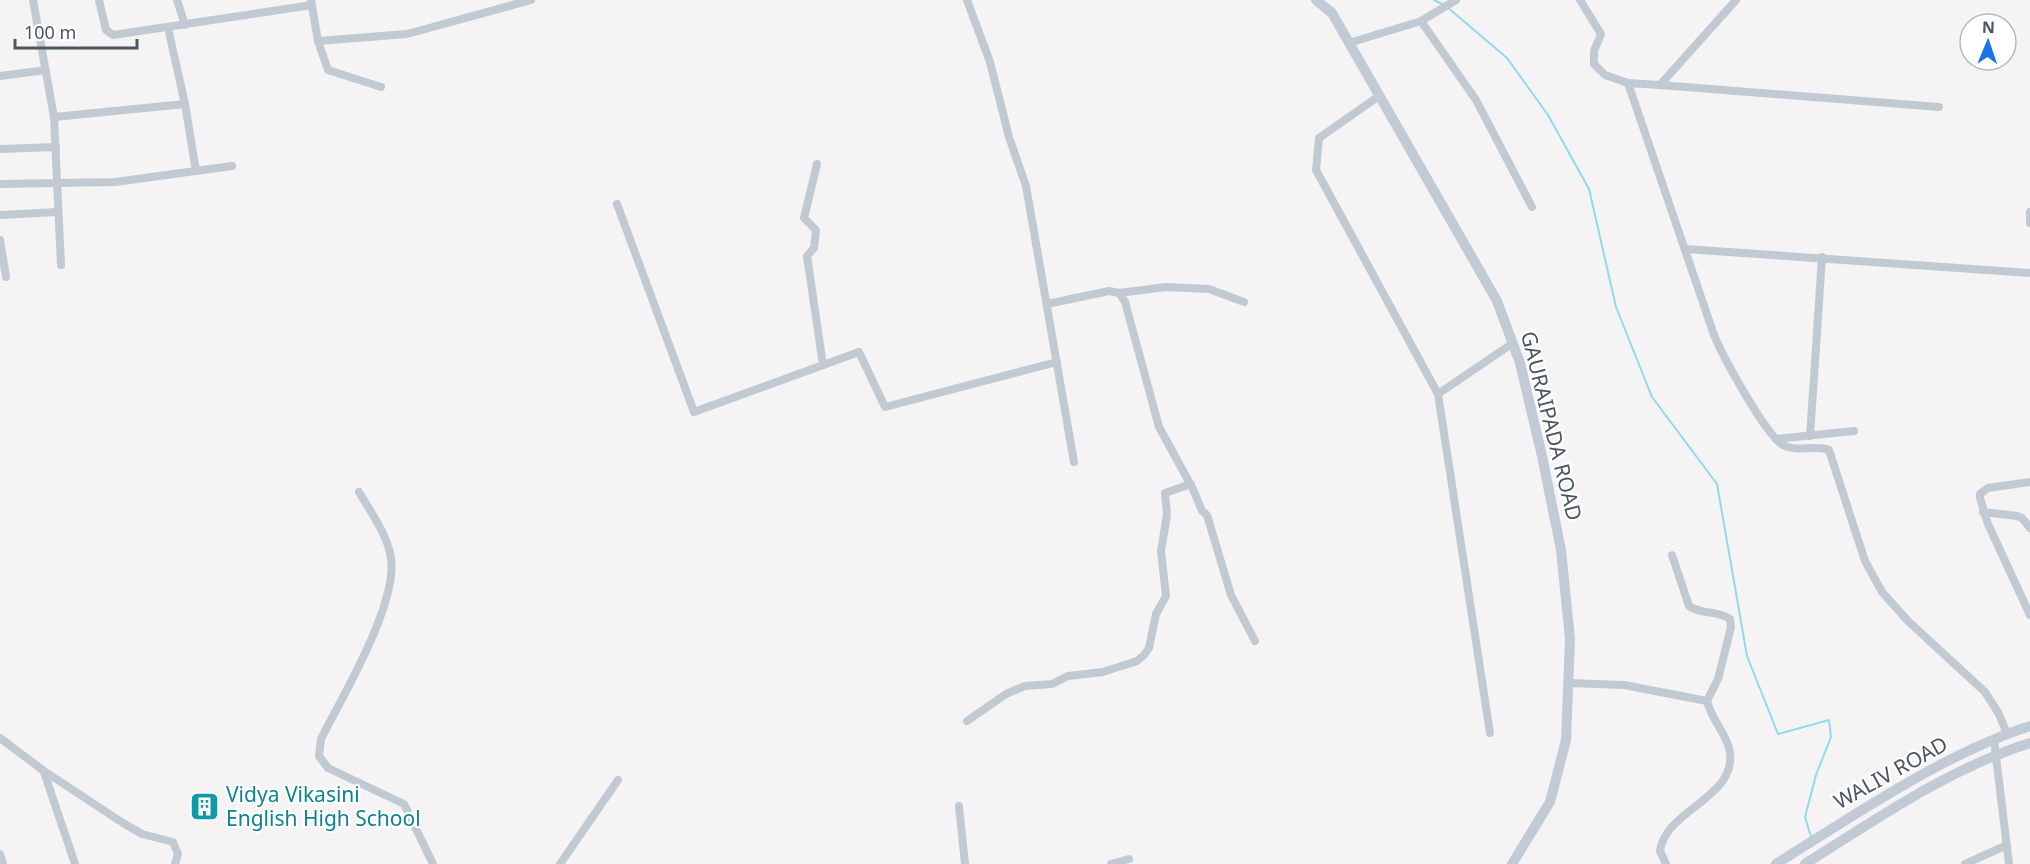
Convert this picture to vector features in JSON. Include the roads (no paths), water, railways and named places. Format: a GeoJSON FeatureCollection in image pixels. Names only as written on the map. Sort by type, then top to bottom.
{"type":"FeatureCollection","features":[{"type":"Feature","properties":{"kind":"street"},"geometry":{"type":"LineString","coordinates":[[33,0],[54,117],[59,184],[57,212],[61,265]]}},
{"type":"Feature","properties":{"kind":"street"},"geometry":{"type":"LineString","coordinates":[[99,0],[109,34],[168,28],[311,2],[318,41],[328,70],[381,87]]}},
{"type":"Feature","properties":{"kind":"street"},"geometry":{"type":"LineString","coordinates":[[177,0],[185,25]]}},
{"type":"Feature","properties":{"kind":"street"},"geometry":{"type":"LineString","coordinates":[[318,41],[407,34],[531,0]]}},
{"type":"Feature","properties":{"kind":"street"},"geometry":{"type":"LineString","coordinates":[[967,0],[990,62],[1009,136],[1026,186],[1074,462]]}},
{"type":"Feature","properties":{"kind":"street","name":"GAURAIPADA ROAD"},"geometry":{"type":"LineString","coordinates":[[1316,0],[1332,13],[1497,301],[1520,363],[1539,445],[1561,550],[1570,639],[1566,740],[1550,802],[1512,864]]}},
{"type":"Feature","properties":{"kind":"street"},"geometry":{"type":"LineString","coordinates":[[1349,43],[1421,21],[1456,0]]}},
{"type":"Feature","properties":{"kind":"street"},"geometry":{"type":"LineString","coordinates":[[1580,0],[1601,34],[1594,51],[1594,64],[1605,75],[1628,83],[1939,107]]}},
{"type":"Feature","properties":{"kind":"street"},"geometry":{"type":"LineString","coordinates":[[1660,85],[1737,0]]}},
{"type":"Feature","properties":{"kind":"street"},"geometry":{"type":"LineString","coordinates":[[1421,21],[1476,100],[1532,207]]}},
{"type":"Feature","properties":{"kind":"street"},"geometry":{"type":"LineString","coordinates":[[168,28],[185,104],[196,171]]}},
{"type":"Feature","properties":{"kind":"street"},"geometry":{"type":"LineString","coordinates":[[0,76],[46,70]]}},
{"type":"Feature","properties":{"kind":"street"},"geometry":{"type":"LineString","coordinates":[[1628,83],[1719,348],[1776,439],[1792,449],[1828,450],[1865,561],[1882,592],[1908,621],[1985,692],[1996,707],[2007,734]]}},
{"type":"Feature","properties":{"kind":"street"},"geometry":{"type":"LineString","coordinates":[[1379,96],[1319,138],[1316,170],[1438,394],[1490,733]]}},
{"type":"Feature","properties":{"kind":"street"},"geometry":{"type":"LineString","coordinates":[[54,117],[185,104]]}},
{"type":"Feature","properties":{"kind":"street"},"geometry":{"type":"LineString","coordinates":[[0,149],[57,147]]}},
{"type":"Feature","properties":{"kind":"street"},"geometry":{"type":"LineString","coordinates":[[818,164],[804,218],[816,230],[814,248],[807,256],[823,365]]}},
{"type":"Feature","properties":{"kind":"street"},"geometry":{"type":"LineString","coordinates":[[0,184],[84,183],[232,166]]}},
{"type":"Feature","properties":{"kind":"street"},"geometry":{"type":"LineString","coordinates":[[617,204],[694,412],[859,352],[885,407],[1057,362]]}},
{"type":"Feature","properties":{"kind":"street"},"geometry":{"type":"LineString","coordinates":[[0,215],[57,212]]}},
{"type":"Feature","properties":{"kind":"street"},"geometry":{"type":"LineString","coordinates":[[2030,212],[2030,223]]}},
{"type":"Feature","properties":{"kind":"street"},"geometry":{"type":"LineString","coordinates":[[0,240],[6,277]]}},
{"type":"Feature","properties":{"kind":"street"},"geometry":{"type":"LineString","coordinates":[[1685,249],[2030,273]]}},
{"type":"Feature","properties":{"kind":"street"},"geometry":{"type":"LineString","coordinates":[[1810,436],[1822,257]]}},
{"type":"Feature","properties":{"kind":"street"},"geometry":{"type":"LineString","coordinates":[[1047,304],[1109,291],[1119,293],[1166,287],[1209,290],[1244,302]]}},
{"type":"Feature","properties":{"kind":"street"},"geometry":{"type":"LineString","coordinates":[[1119,293],[1125,302],[1160,427],[1191,484],[1202,511],[1207,515],[1231,595],[1254,641]]}},
{"type":"Feature","properties":{"kind":"street"},"geometry":{"type":"LineString","coordinates":[[1438,394],[1513,343]]}},
{"type":"Feature","properties":{"kind":"street"},"geometry":{"type":"LineString","coordinates":[[1776,439],[1854,431]]}},
{"type":"Feature","properties":{"kind":"street"},"geometry":{"type":"LineString","coordinates":[[2030,482],[1983,490],[1980,498],[1983,512],[2030,615]]}},
{"type":"Feature","properties":{"kind":"street"},"geometry":{"type":"LineString","coordinates":[[967,721],[1006,694],[1025,686],[1052,684],[1068,675],[1103,672],[1137,661],[1144,655],[1149,648],[1156,614],[1166,596],[1161,550],[1167,515],[1165,493],[1191,484]]}},
{"type":"Feature","properties":{"kind":"street"},"geometry":{"type":"LineString","coordinates":[[359,492],[383,534],[391,555],[390,577],[383,612],[321,739],[319,756],[328,768],[404,804],[434,864]]}},
{"type":"Feature","properties":{"kind":"street"},"geometry":{"type":"LineString","coordinates":[[1983,512],[2017,516],[2022,518],[2030,528]]}},
{"type":"Feature","properties":{"kind":"street"},"geometry":{"type":"LineString","coordinates":[[1672,555],[1689,606],[1696,611],[1724,614],[1730,619],[1731,627],[1718,679],[1707,701]]}},
{"type":"Feature","properties":{"kind":"street"},"geometry":{"type":"LineString","coordinates":[[1568,683],[1624,685],[1707,701]]}},
{"type":"Feature","properties":{"kind":"street"},"geometry":{"type":"LineString","coordinates":[[1666,864],[1660,851],[1663,836],[1723,781],[1729,768],[1729,748],[1707,701]]}},
{"type":"Feature","properties":{"kind":"street","name":"WALIV ROAD"},"geometry":{"type":"LineString","coordinates":[[1776,864],[1898,788],[1994,740],[2030,726]]}},
{"type":"Feature","properties":{"kind":"street"},"geometry":{"type":"LineString","coordinates":[[0,738],[44,771],[142,834],[173,842],[178,854],[175,864]]}},
{"type":"Feature","properties":{"kind":"street"},"geometry":{"type":"LineString","coordinates":[[1994,740],[2009,864]]}},
{"type":"Feature","properties":{"kind":"street","name":"WALIV ROAD"},"geometry":{"type":"LineString","coordinates":[[1813,860],[1880,814],[1929,786],[2030,743]]}},
{"type":"Feature","properties":{"kind":"street"},"geometry":{"type":"LineString","coordinates":[[44,771],[75,864]]}},
{"type":"Feature","properties":{"kind":"street"},"geometry":{"type":"LineString","coordinates":[[560,864],[618,780]]}},
{"type":"Feature","properties":{"kind":"street"},"geometry":{"type":"LineString","coordinates":[[959,806],[965,864]]}},
{"type":"Feature","properties":{"kind":"street"},"geometry":{"type":"LineString","coordinates":[[1965,864],[2007,845]]}},
{"type":"Feature","properties":{"kind":"street"},"geometry":{"type":"LineString","coordinates":[[0,854],[3,864]]}},
{"type":"Feature","properties":{"kind":"street"},"geometry":{"type":"LineString","coordinates":[[1111,864],[1130,859]]}},
{"type":"Feature","properties":{"kind":"waterway"},"geometry":{"type":"LineString","coordinates":[[1434,0],[1442,4]]}},
{"type":"Feature","properties":{"kind":"waterway"},"geometry":{"type":"LineString","coordinates":[[1447,7],[1507,58],[1548,115],[1589,189],[1616,307],[1652,397],[1717,484],[1747,656],[1778,734],[1829,720],[1831,737],[1816,775],[1805,817],[1811,837]]}},
{"type":"Feature","properties":{"kind":"place","name":"Vidya Vikasini English High School"},"geometry":{"type":"Point","coordinates":[205,807]}}]}
